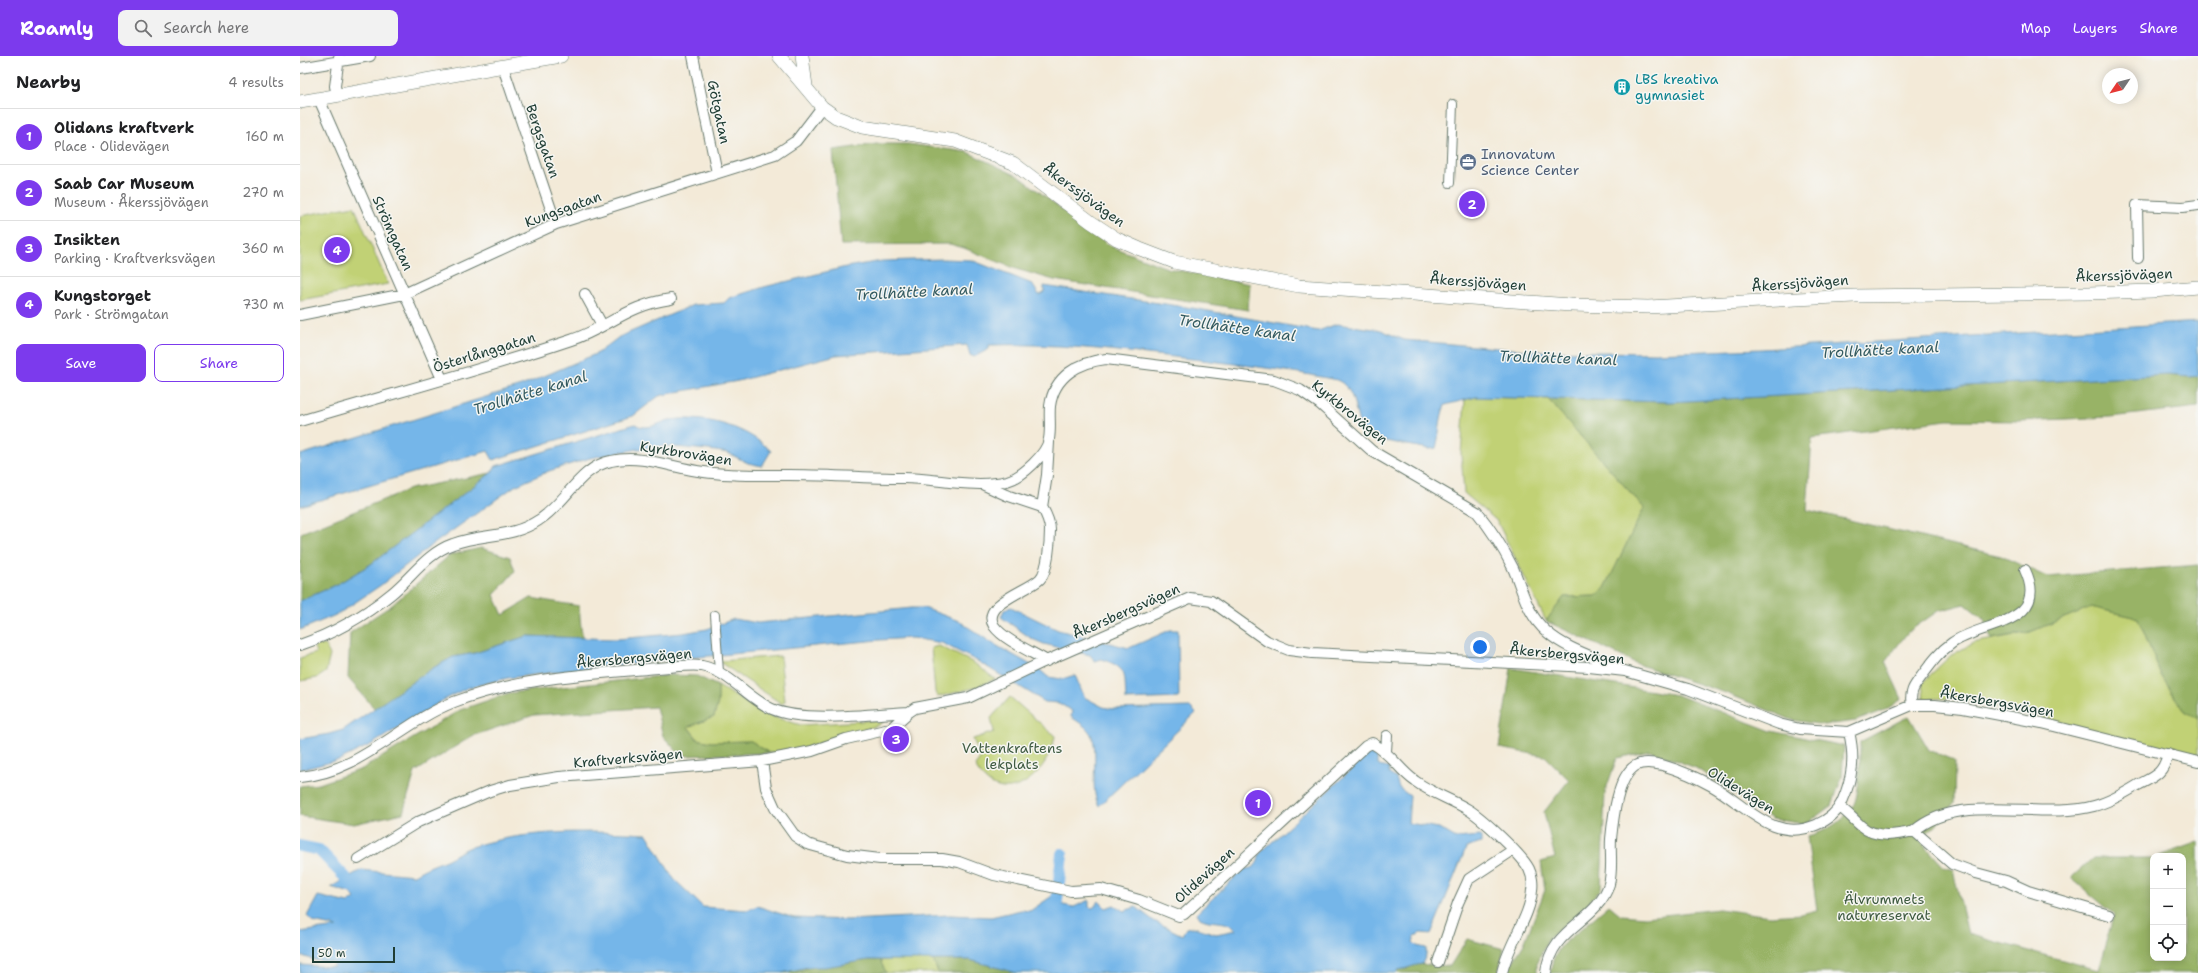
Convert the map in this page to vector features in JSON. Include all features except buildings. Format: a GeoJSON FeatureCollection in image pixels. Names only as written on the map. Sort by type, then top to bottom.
{"type":"FeatureCollection","features":[{"type":"Feature","properties":{"kind":"street"},"geometry":{"type":"LineString","coordinates":[[300,68],[339,59],[370,56]]}},
{"type":"Feature","properties":{"kind":"street"},"geometry":{"type":"LineString","coordinates":[[300,102],[561,56]]}},
{"type":"Feature","properties":{"kind":"street","name":"Götgatan"},"geometry":{"type":"LineString","coordinates":[[693,56],[717,173]]}},
{"type":"Feature","properties":{"kind":"street","name":"Åkerssjövägen"},"geometry":{"type":"LineString","coordinates":[[779,56],[822,107],[836,118],[857,125],[956,141],[1013,163],[1091,222],[1117,239],[1174,262],[1299,286],[1614,307],[1756,302],[1854,296],[2118,292],[2198,287]]}},
{"type":"Feature","properties":{"kind":"street","name":"Åkerssjövägen"},"geometry":{"type":"LineString","coordinates":[[802,56],[807,88]]}},
{"type":"Feature","properties":{"kind":"street"},"geometry":{"type":"LineString","coordinates":[[337,96],[335,86],[339,59]]}},
{"type":"Feature","properties":{"kind":"street","name":"Bergsgatan"},"geometry":{"type":"LineString","coordinates":[[503,67],[556,224]]}},
{"type":"Feature","properties":{"kind":"street","name":"Strömgatan"},"geometry":{"type":"LineString","coordinates":[[319,99],[442,379]]}},
{"type":"Feature","properties":{"kind":"street"},"geometry":{"type":"LineString","coordinates":[[1450,183],[1453,104]]}},
{"type":"Feature","properties":{"kind":"street","name":"Kungsgatan"},"geometry":{"type":"LineString","coordinates":[[300,315],[404,294],[556,224],[781,152],[800,136],[822,107]]}},
{"type":"Feature","properties":{"kind":"street"},"geometry":{"type":"LineString","coordinates":[[2138,258],[2137,205],[2183,207],[2198,205]]}},
{"type":"Feature","properties":{"kind":"street"},"geometry":{"type":"LineString","coordinates":[[585,294],[602,325]]}},
{"type":"Feature","properties":{"kind":"street","name":"Österlånggatan"},"geometry":{"type":"LineString","coordinates":[[300,421],[573,340],[642,305],[671,299]]}},
{"type":"Feature","properties":{"kind":"street","name":"Kyrkbrovägen"},"geometry":{"type":"LineString","coordinates":[[982,484],[1006,495],[1042,507],[1047,475],[1050,405],[1054,388],[1080,364],[1092,360],[1113,359],[1274,380],[1300,390],[1320,404],[1372,451],[1477,512],[1488,526],[1506,555],[1524,600],[1534,619],[1548,633],[1566,644],[1625,671]]}},
{"type":"Feature","properties":{"kind":"street","name":"Kyrkbrovägen"},"geometry":{"type":"LineString","coordinates":[[300,645],[330,633],[390,595],[432,555],[453,544],[510,533],[537,522],[550,513],[589,471],[598,465],[609,461],[636,458],[703,472],[756,476],[903,478],[982,484],[1008,481],[1020,475],[1032,465],[1049,442]]}},
{"type":"Feature","properties":{"kind":"street"},"geometry":{"type":"LineString","coordinates":[[1042,507],[1050,529],[1046,571],[1040,579],[1000,604],[992,611],[991,616],[994,625],[1002,635],[1043,663]]}},
{"type":"Feature","properties":{"kind":"street"},"geometry":{"type":"LineString","coordinates":[[1912,705],[1910,698],[1914,687],[1939,654],[1952,642],[2004,621],[2018,614],[2028,606],[2031,593],[2031,582],[2025,570]]}},
{"type":"Feature","properties":{"kind":"street","name":"Åkersbergsvägen"},"geometry":{"type":"LineString","coordinates":[[300,777],[329,771],[344,766],[366,755],[429,715],[452,703],[508,685],[678,666],[702,666],[719,672],[771,709],[788,714],[844,716],[908,712],[915,708],[968,698],[1190,598],[1211,600],[1266,641],[1289,650],[1312,653],[1581,667],[1625,671],[1688,689],[1779,724],[1800,729],[1849,732],[1912,705],[1963,708],[2042,723],[2198,762]]}},
{"type":"Feature","properties":{"kind":"street"},"geometry":{"type":"LineString","coordinates":[[715,614],[719,672]]}},
{"type":"Feature","properties":{"kind":"street","name":"Kraftverksvägen"},"geometry":{"type":"LineString","coordinates":[[358,859],[418,822],[490,791],[510,785],[559,777],[762,761],[812,751],[846,739],[890,728],[908,712]]}},
{"type":"Feature","properties":{"kind":"street","name":"Olidevägen"},"geometry":{"type":"LineString","coordinates":[[1546,973],[1554,946],[1602,899],[1609,884],[1611,839],[1619,794],[1623,781],[1636,765],[1652,763],[1677,770],[1712,786],[1750,813],[1775,827],[1804,830],[1824,822],[1840,807],[1848,788],[1854,763],[1854,750],[1849,732]]}},
{"type":"Feature","properties":{"kind":"street"},"geometry":{"type":"LineString","coordinates":[[1386,751],[1387,736]]}},
{"type":"Feature","properties":{"kind":"street","name":"Olidevägen"},"geometry":{"type":"LineString","coordinates":[[762,761],[766,788],[775,808],[795,836],[807,844],[847,855],[873,858],[942,859],[959,862],[994,875],[1071,890],[1101,889],[1139,900],[1179,916],[1184,914],[1366,746],[1372,743],[1386,751],[1415,781],[1469,810],[1513,850],[1529,870],[1532,890],[1530,903],[1505,961],[1502,973]]}},
{"type":"Feature","properties":{"kind":"street"},"geometry":{"type":"LineString","coordinates":[[1840,807],[1862,827],[1873,833],[1888,835],[1914,831],[1929,819],[1962,811],[2066,809],[2094,806],[2129,790],[2161,772],[2165,767],[2168,754]]}},
{"type":"Feature","properties":{"kind":"street"},"geometry":{"type":"LineString","coordinates":[[1914,831],[1952,864],[1976,873],[2006,881],[2028,891],[2109,915]]}},
{"type":"Feature","properties":{"kind":"street"},"geometry":{"type":"LineString","coordinates":[[1438,962],[1458,903],[1469,879],[1513,850]]}},
{"type":"Feature","properties":{"kind":"green space"},"geometry":{"type":"Polygon","coordinates":[[[877,144],[908,144],[967,152],[1020,177],[1110,246],[1167,268],[1250,284],[1248,310],[1054,280],[1016,269],[964,248],[950,244],[841,245],[833,150],[877,144]]]}},
{"type":"Feature","properties":{"kind":"green space"},"geometry":{"type":"Polygon","coordinates":[[[354,206],[388,284],[300,300],[300,216],[354,206]]]}},
{"type":"Feature","properties":{"kind":"green space"},"geometry":{"type":"Polygon","coordinates":[[[2167,375],[2190,377],[2198,376],[2198,407],[2110,417],[2019,421],[1947,420],[1812,438],[1807,510],[2001,556],[2047,577],[2198,565],[2198,718],[2183,710],[2161,675],[2138,618],[2091,607],[2030,632],[1991,639],[1984,619],[1965,604],[1938,611],[1908,632],[1885,662],[1902,699],[1885,710],[1856,721],[1824,725],[1792,720],[1726,693],[1640,665],[1546,621],[1564,597],[1596,596],[1605,588],[1644,508],[1548,399],[1670,402],[2167,375]]]}},
{"type":"Feature","properties":{"kind":"green space"},"geometry":{"type":"Polygon","coordinates":[[[1476,397],[1548,399],[1644,508],[1605,588],[1597,596],[1564,597],[1546,621],[1497,521],[1464,493],[1461,454],[1465,400],[1476,397]]]}},
{"type":"Feature","properties":{"kind":"green space"},"geometry":{"type":"Polygon","coordinates":[[[491,473],[371,564],[336,585],[300,601],[301,533],[410,489],[491,473]]]}},
{"type":"Feature","properties":{"kind":"green space"},"geometry":{"type":"Polygon","coordinates":[[[481,548],[510,557],[515,571],[494,595],[503,615],[531,598],[579,606],[582,638],[527,636],[475,653],[453,657],[433,668],[375,709],[348,678],[350,633],[392,605],[450,555],[481,548]]]}},
{"type":"Feature","properties":{"kind":"green space"},"geometry":{"type":"Polygon","coordinates":[[[2091,607],[2138,618],[2161,675],[2183,710],[2198,718],[2198,757],[1958,698],[1924,699],[1922,683],[1950,656],[1973,643],[2030,632],[2091,607]]]}},
{"type":"Feature","properties":{"kind":"green space"},"geometry":{"type":"Polygon","coordinates":[[[318,645],[325,645],[330,655],[326,672],[317,678],[300,681],[300,658],[316,653],[314,647],[318,645]]]}},
{"type":"Feature","properties":{"kind":"green space"},"geometry":{"type":"Polygon","coordinates":[[[939,646],[974,663],[995,679],[978,687],[937,697],[935,692],[931,648],[939,646]]]}},
{"type":"Feature","properties":{"kind":"green space"},"geometry":{"type":"Polygon","coordinates":[[[780,656],[785,701],[782,704],[721,663],[722,661],[780,656]]]}},
{"type":"Feature","properties":{"kind":"green space"},"geometry":{"type":"Polygon","coordinates":[[[1511,668],[1677,695],[1771,731],[1844,746],[1842,777],[1832,805],[1806,824],[1772,819],[1696,768],[1650,751],[1617,758],[1605,792],[1601,889],[1578,914],[1549,938],[1537,962],[1537,973],[1510,973],[1510,966],[1524,944],[1545,890],[1541,862],[1555,858],[1544,812],[1569,780],[1545,756],[1499,748],[1511,668]]]}},
{"type":"Feature","properties":{"kind":"green space"},"geometry":{"type":"Polygon","coordinates":[[[670,675],[697,676],[718,686],[718,702],[714,717],[688,727],[697,739],[711,742],[751,741],[769,753],[681,756],[663,736],[656,707],[534,715],[472,736],[415,772],[403,813],[354,824],[300,816],[300,786],[319,784],[362,769],[460,710],[509,693],[670,675]]]}},
{"type":"Feature","properties":{"kind":"green space"},"geometry":{"type":"Polygon","coordinates":[[[718,686],[767,715],[801,725],[877,720],[884,721],[879,725],[801,749],[769,753],[751,741],[711,742],[698,739],[688,727],[714,717],[718,702],[718,686]]]}},
{"type":"Feature","properties":{"kind":"green space","name":"Vattenkraftens lekplats"},"geometry":{"type":"Polygon","coordinates":[[[1010,697],[1055,736],[1051,750],[1044,764],[1023,784],[1011,788],[998,787],[986,780],[975,766],[981,758],[973,739],[994,732],[991,718],[1010,697]]]}},
{"type":"Feature","properties":{"kind":"green space","name":"Älvrummets naturreservat"},"geometry":{"type":"Polygon","coordinates":[[[1909,716],[1929,750],[1955,761],[1954,803],[1934,827],[1919,839],[1944,867],[1953,870],[1968,934],[2098,970],[2114,914],[2071,878],[2093,858],[2150,858],[2150,961],[2186,961],[2186,853],[2167,853],[2198,842],[2198,973],[1550,973],[1553,960],[1561,946],[1609,905],[1621,915],[1645,917],[1719,909],[1770,916],[1801,914],[1817,910],[1807,836],[1833,826],[1844,817],[1853,806],[1858,785],[1860,742],[1909,716]]]}},
{"type":"Feature","properties":{"kind":"green space"},"geometry":{"type":"Polygon","coordinates":[[[1467,939],[1504,949],[1498,973],[1396,973],[1398,970],[1407,969],[1413,964],[1450,966],[1467,939]]]}},
{"type":"Feature","properties":{"kind":"green space"},"geometry":{"type":"Polygon","coordinates":[[[925,959],[1007,973],[793,973],[887,960],[925,959]]]}},
{"type":"Feature","properties":{"kind":"green space"},"geometry":{"type":"Polygon","coordinates":[[[868,960],[880,960],[886,973],[782,973],[803,969],[868,960]]]}},
{"type":"Feature","properties":{"kind":"green space"},"geometry":{"type":"Polygon","coordinates":[[[933,960],[970,960],[1017,973],[938,973],[933,960]]]}},
{"type":"Feature","properties":{"kind":"water","name":"Trollhätte kanal"},"geometry":{"type":"Polygon","coordinates":[[[943,259],[971,260],[1032,284],[1039,295],[1044,292],[1044,286],[1192,308],[1318,331],[1337,324],[1381,330],[1404,340],[1533,351],[1655,353],[1762,349],[2198,322],[2198,376],[2190,377],[2167,375],[1670,402],[1476,397],[1445,405],[1436,448],[1430,449],[1369,438],[1363,432],[1360,425],[1350,392],[1345,385],[1337,380],[1236,364],[1058,346],[989,345],[989,349],[974,357],[970,355],[967,345],[836,355],[738,381],[659,396],[633,416],[493,460],[488,451],[300,506],[300,455],[521,386],[598,353],[619,337],[693,305],[724,303],[729,298],[764,287],[846,267],[882,261],[943,259]]]}},
{"type":"Feature","properties":{"kind":"water"},"geometry":{"type":"Polygon","coordinates":[[[679,419],[716,422],[740,430],[751,436],[771,451],[762,466],[748,463],[728,453],[664,446],[638,449],[590,458],[549,471],[515,486],[428,548],[381,585],[338,614],[300,630],[300,601],[336,585],[371,564],[491,473],[496,466],[635,424],[642,427],[649,427],[667,420],[679,419]]]}},
{"type":"Feature","properties":{"kind":"water"},"geometry":{"type":"Polygon","coordinates":[[[1011,607],[1058,630],[1129,648],[1170,630],[1178,630],[1179,698],[1126,700],[1125,678],[1117,666],[1102,659],[1095,661],[1090,655],[1044,644],[1032,639],[1001,617],[1004,610],[1011,607]]]}},
{"type":"Feature","properties":{"kind":"water"},"geometry":{"type":"Polygon","coordinates":[[[924,608],[959,621],[992,643],[1040,670],[1048,677],[1062,679],[1075,675],[1084,697],[1103,707],[1113,709],[1190,707],[1196,713],[1099,806],[1094,788],[1095,756],[1092,737],[1086,728],[1071,717],[1072,711],[1059,703],[1045,702],[979,662],[942,643],[912,638],[879,640],[614,665],[508,678],[467,688],[447,698],[372,744],[339,760],[300,770],[300,739],[343,730],[433,668],[453,657],[475,653],[527,636],[617,639],[683,633],[707,629],[734,619],[758,623],[924,608]]]}},
{"type":"Feature","properties":{"kind":"water"},"geometry":{"type":"Polygon","coordinates":[[[1370,748],[1372,755],[1377,755],[1377,762],[1379,766],[1389,768],[1389,774],[1396,778],[1399,788],[1410,796],[1408,823],[1439,828],[1456,838],[1481,836],[1481,843],[1466,848],[1431,934],[1421,933],[1415,936],[1413,942],[1417,946],[1426,948],[1426,955],[1422,964],[1398,970],[1396,973],[1017,973],[970,960],[868,960],[825,967],[808,967],[782,973],[300,973],[300,965],[334,967],[334,963],[314,960],[300,955],[300,932],[337,927],[313,922],[307,916],[318,896],[348,903],[355,898],[350,893],[331,887],[361,870],[414,875],[471,847],[493,841],[536,834],[603,832],[647,834],[674,879],[703,907],[748,910],[757,906],[794,918],[848,920],[950,915],[991,917],[1021,910],[1030,911],[1052,896],[1058,904],[1074,907],[1089,900],[1089,907],[1093,908],[1099,901],[1106,908],[1114,905],[1124,911],[1136,907],[1154,921],[1182,935],[1186,928],[1194,927],[1216,934],[1236,930],[1228,924],[1200,918],[1197,913],[1244,869],[1253,867],[1258,861],[1259,854],[1364,758],[1370,748]]]}},
{"type":"Feature","properties":{"kind":"waterway"},"geometry":{"type":"LineString","coordinates":[[300,846],[319,850],[346,878]]}},
{"type":"Feature","properties":{"kind":"waterway"},"geometry":{"type":"LineString","coordinates":[[1055,919],[1062,854]]}},
{"type":"Feature","properties":{"kind":"place","name":"LBS kreativa gymnasiet"},"geometry":{"type":"Point","coordinates":[1622,87]}},
{"type":"Feature","properties":{"kind":"place","name":"Innovatum Science Center"},"geometry":{"type":"Point","coordinates":[1468,162]}},
{"type":"Feature","properties":{"kind":"place","name":"Saab Car Museum"},"geometry":{"type":"Point","coordinates":[1472,204]}},
{"type":"Feature","properties":{"kind":"place","name":"Kungstorget"},"geometry":{"type":"Point","coordinates":[337,250]}},
{"type":"Feature","properties":{"kind":"place","name":"Insikten"},"geometry":{"type":"Point","coordinates":[896,739]}},
{"type":"Feature","properties":{"kind":"place","name":"Olidans kraftverk"},"geometry":{"type":"Point","coordinates":[1258,803]}}]}
